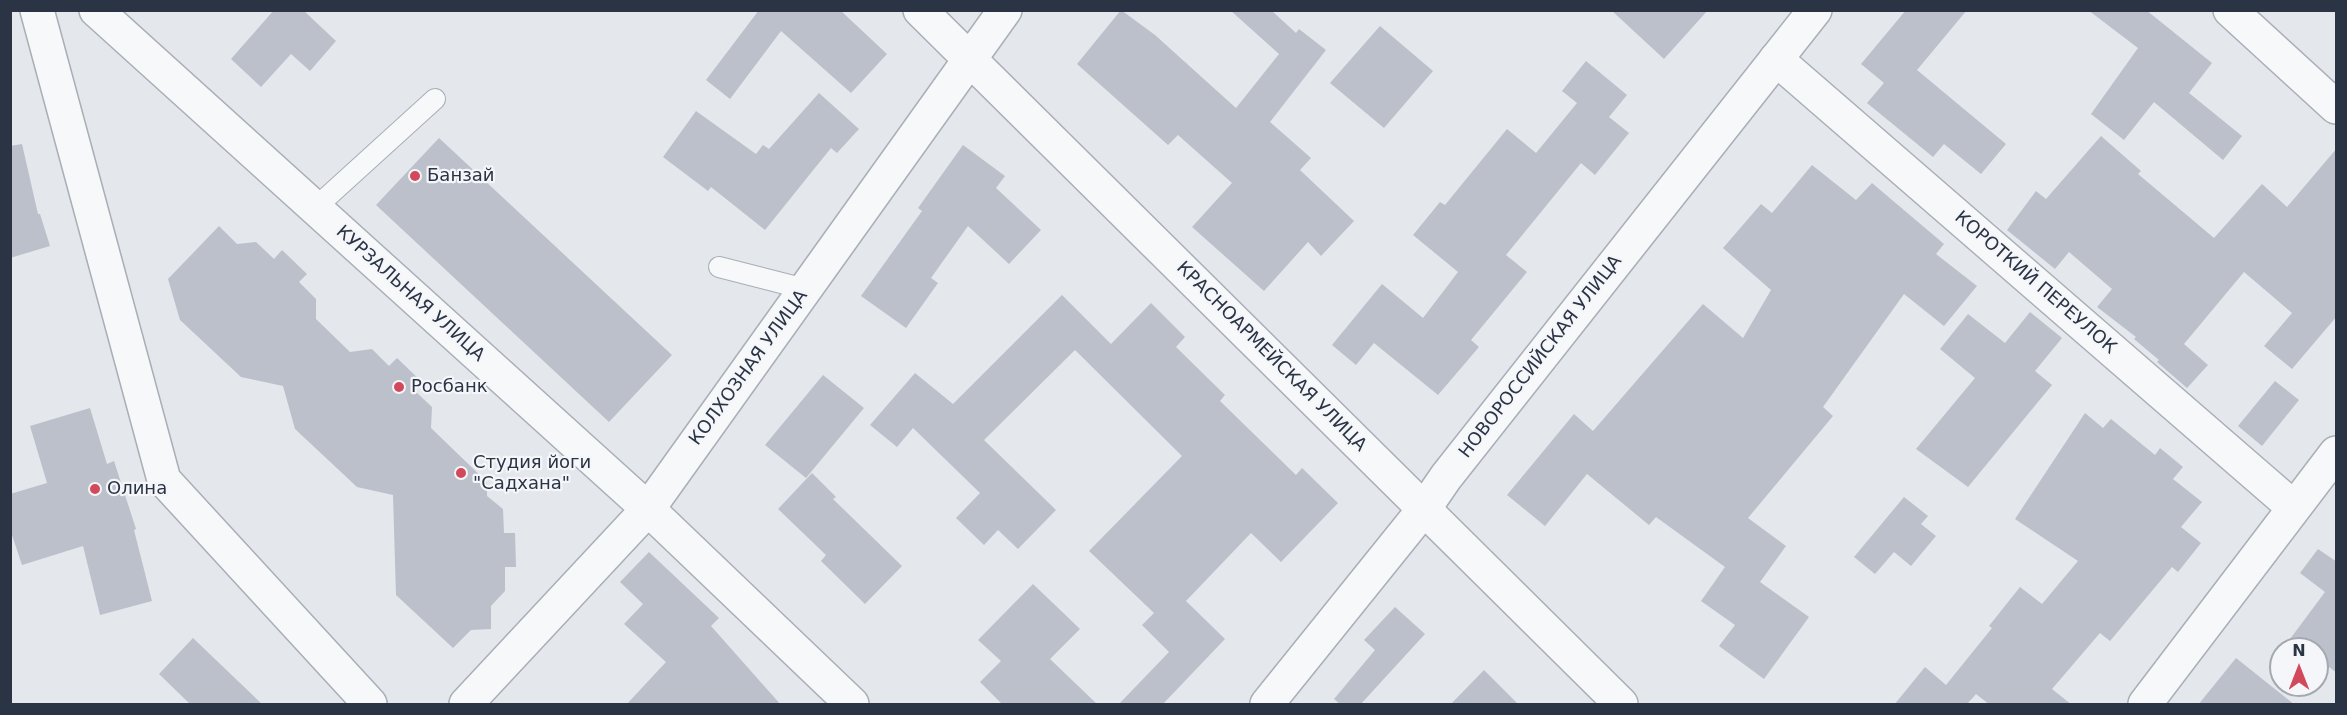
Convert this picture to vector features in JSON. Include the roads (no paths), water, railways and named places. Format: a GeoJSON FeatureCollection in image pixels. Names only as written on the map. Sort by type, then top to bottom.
{"type":"FeatureCollection","features":[{"type":"Feature","properties":{"kind":"street"},"geometry":{"type":"LineString","coordinates":[[37,10],[164,480],[370,705]]}},
{"type":"Feature","properties":{"kind":"street","name":"КУРЗАЛЬНАЯ УЛИЦА"},"geometry":{"type":"LineString","coordinates":[[96,10],[648,508],[852,705]]}},
{"type":"Feature","properties":{"kind":"street","name":"КРАСНОАРМЕЙСКАЯ УЛИЦА"},"geometry":{"type":"LineString","coordinates":[[920,10],[1621,705]]}},
{"type":"Feature","properties":{"kind":"street","name":"КОЛХОЗНАЯ УЛИЦА"},"geometry":{"type":"LineString","coordinates":[[466,705],[648,508],[1005,10]]}},
{"type":"Feature","properties":{"kind":"street","name":"НОВОРОССИЙСКАЯ УЛИЦА"},"geometry":{"type":"LineString","coordinates":[[1268,705],[1815,10]]}},
{"type":"Feature","properties":{"kind":"street"},"geometry":{"type":"LineString","coordinates":[[2230,10],[2337,107]]}},
{"type":"Feature","properties":{"kind":"street","name":"КОРОТКИЙ ПЕРЕУЛОК"},"geometry":{"type":"LineString","coordinates":[[1776,59],[2293,507]]}},
{"type":"Feature","properties":{"kind":"street"},"geometry":{"type":"LineString","coordinates":[[2145,705],[2293,507],[2337,453]]}},
{"type":"Feature","properties":{"kind":"lane"},"geometry":{"type":"LineString","coordinates":[[315,208],[435,99]]}},
{"type":"Feature","properties":{"kind":"lane"},"geometry":{"type":"LineString","coordinates":[[719,267],[805,289]]}},
{"type":"Feature","properties":{"kind":"place","name":"Банзай"},"geometry":{"type":"Point","coordinates":[415,176]}},
{"type":"Feature","properties":{"kind":"place","name":"Росбанк"},"geometry":{"type":"Point","coordinates":[399,387]}},
{"type":"Feature","properties":{"kind":"place","name":"Студия йоги \"Садхана\""},"geometry":{"type":"Point","coordinates":[461,473]}},
{"type":"Feature","properties":{"kind":"place","name":"Олина"},"geometry":{"type":"Point","coordinates":[95,489]}}]}
